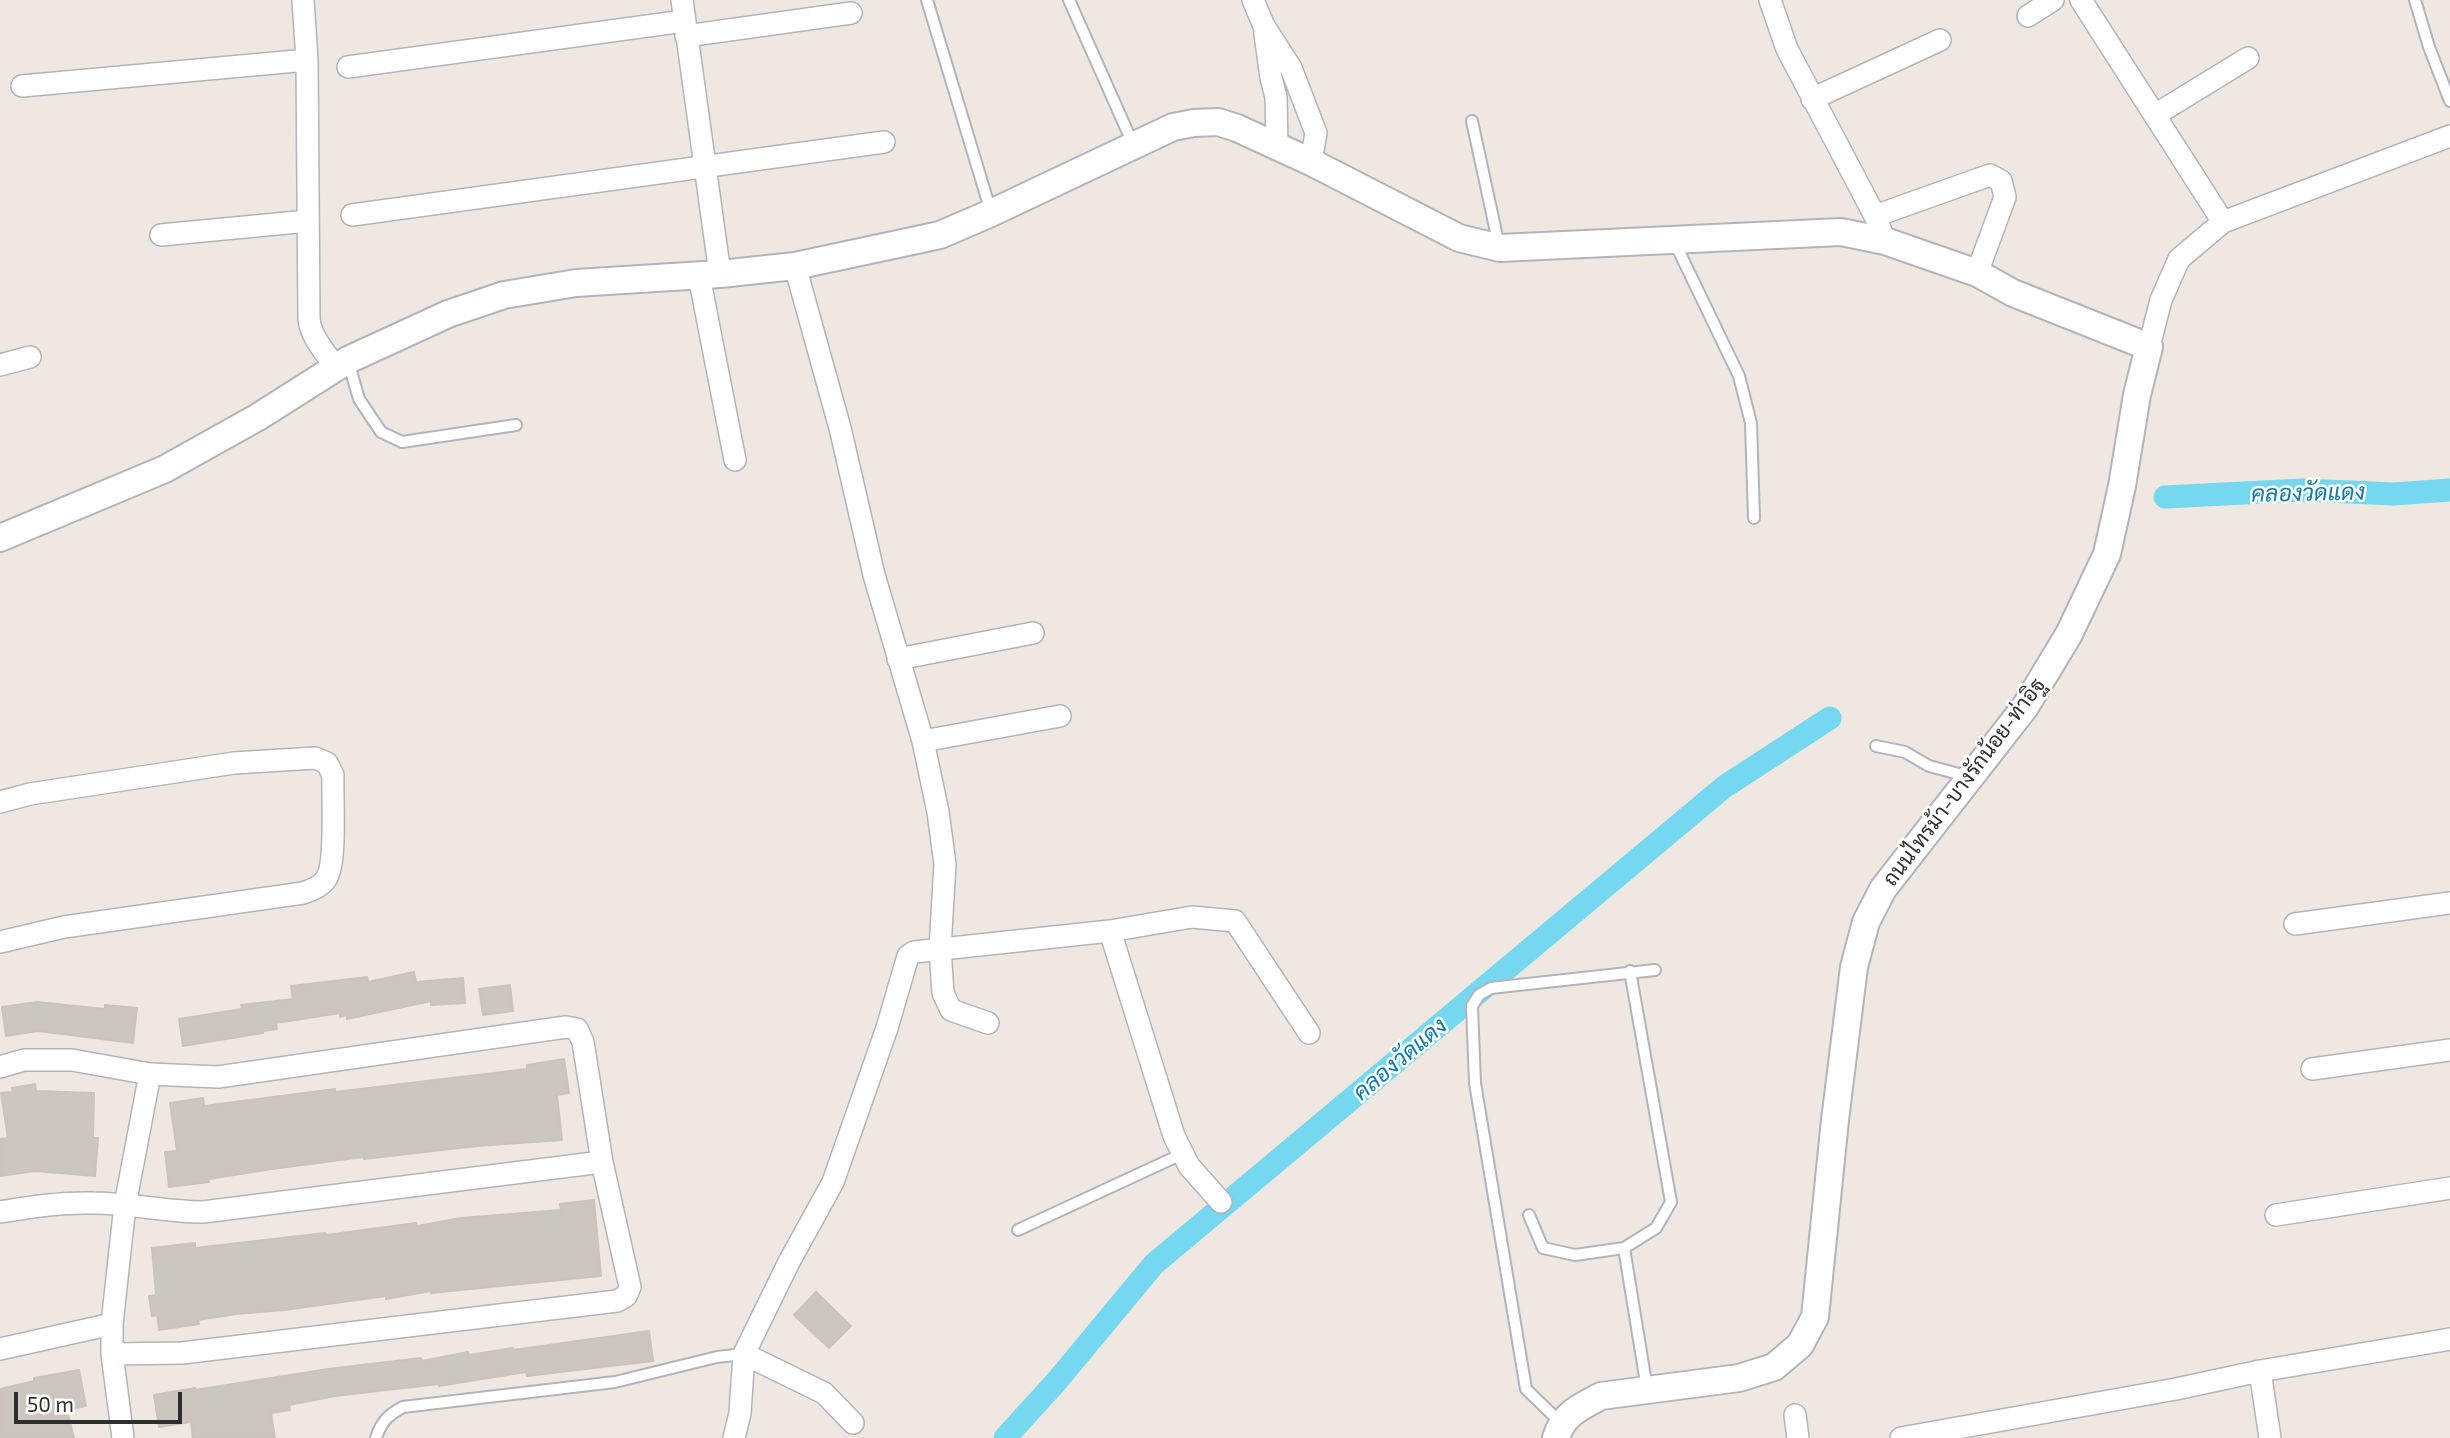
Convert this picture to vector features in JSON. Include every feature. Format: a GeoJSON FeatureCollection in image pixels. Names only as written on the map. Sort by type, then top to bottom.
{"type":"FeatureCollection","features":[{"type":"Feature","properties":{"kind":"street"},"geometry":{"type":"LineString","coordinates":[[303,0],[307,60],[310,328],[342,364]]}},
{"type":"Feature","properties":{"kind":"street"},"geometry":{"type":"LineString","coordinates":[[1253,0],[1264,26],[1291,68],[1316,133],[1311,162]]}},
{"type":"Feature","properties":{"kind":"street"},"geometry":{"type":"LineString","coordinates":[[1770,0],[1787,49],[1875,216],[1885,241]]}},
{"type":"Feature","properties":{"kind":"street"},"geometry":{"type":"LineString","coordinates":[[2028,16],[2053,0]]}},
{"type":"Feature","properties":{"kind":"street"},"geometry":{"type":"LineString","coordinates":[[2081,0],[2223,222]]}},
{"type":"Feature","properties":{"kind":"street"},"geometry":{"type":"LineString","coordinates":[[348,67],[684,19],[851,13]]}},
{"type":"Feature","properties":{"kind":"street"},"geometry":{"type":"LineString","coordinates":[[684,19],[705,167],[710,275],[735,460]]}},
{"type":"Feature","properties":{"kind":"street"},"geometry":{"type":"LineString","coordinates":[[1264,26],[1276,97],[1277,146]]}},
{"type":"Feature","properties":{"kind":"street"},"geometry":{"type":"LineString","coordinates":[[1812,99],[1940,40]]}},
{"type":"Feature","properties":{"kind":"street"},"geometry":{"type":"LineString","coordinates":[[2155,115],[2248,58]]}},
{"type":"Feature","properties":{"kind":"street"},"geometry":{"type":"LineString","coordinates":[[22,86],[307,60]]}},
{"type":"Feature","properties":{"kind":"street"},"geometry":{"type":"LineString","coordinates":[[0,538],[165,469],[258,417],[342,364],[448,314],[504,295],[576,283],[710,275],[795,266],[940,235],[1173,127],[1218,122],[1311,162],[1459,238],[1500,248],[1841,232],[1885,241],[1977,273],[2013,293],[2149,347]]}},
{"type":"Feature","properties":{"kind":"street","name":"ถนนไทรม้า-บางรักน้อย-ท่าอิฐ"},"geometry":{"type":"LineString","coordinates":[[1559,1430],[1582,1406],[1601,1396],[1738,1378],[1774,1367],[1800,1345],[1815,1317],[1854,967],[1866,922],[1883,889],[2025,707],[2069,634],[2107,554],[2123,486],[2137,395],[2161,300],[2179,260],[2223,222],[2450,136]]}},
{"type":"Feature","properties":{"kind":"street"},"geometry":{"type":"LineString","coordinates":[[352,215],[884,142]]}},
{"type":"Feature","properties":{"kind":"street"},"geometry":{"type":"LineString","coordinates":[[1875,216],[1990,174],[2001,181],[2005,197],[1977,273]]}},
{"type":"Feature","properties":{"kind":"street"},"geometry":{"type":"LineString","coordinates":[[161,235],[307,222]]}},
{"type":"Feature","properties":{"kind":"street"},"geometry":{"type":"LineString","coordinates":[[795,266],[840,428],[874,575],[923,741],[939,812],[945,864],[940,949],[943,993],[951,1010],[988,1023]]}},
{"type":"Feature","properties":{"kind":"street"},"geometry":{"type":"LineString","coordinates":[[0,365],[30,356]]}},
{"type":"Feature","properties":{"kind":"street"},"geometry":{"type":"LineString","coordinates":[[898,659],[1033,633]]}},
{"type":"Feature","properties":{"kind":"street"},"geometry":{"type":"LineString","coordinates":[[923,741],[1060,716]]}},
{"type":"Feature","properties":{"kind":"street"},"geometry":{"type":"LineString","coordinates":[[0,803],[30,794],[234,763],[315,758],[327,763],[333,775],[332,863],[327,879],[319,887],[303,893],[64,926],[0,942]]}},
{"type":"Feature","properties":{"kind":"street"},"geometry":{"type":"LineString","coordinates":[[2295,924],[2450,903]]}},
{"type":"Feature","properties":{"kind":"street"},"geometry":{"type":"LineString","coordinates":[[734,1438],[740,1413],[744,1354],[789,1262],[833,1182],[887,1028],[908,956],[914,952],[1110,931],[1192,917],[1235,921],[1308,1032]]}},
{"type":"Feature","properties":{"kind":"street"},"geometry":{"type":"LineString","coordinates":[[1110,931],[1174,1136],[1189,1166],[1221,1202]]}},
{"type":"Feature","properties":{"kind":"street"},"geometry":{"type":"LineString","coordinates":[[0,1067],[23,1060],[72,1060],[150,1074],[218,1077],[566,1027],[577,1030],[583,1042],[602,1162],[630,1287],[626,1296],[617,1301],[182,1353],[112,1354]]}},
{"type":"Feature","properties":{"kind":"street"},"geometry":{"type":"LineString","coordinates":[[2312,1069],[2450,1050]]}},
{"type":"Feature","properties":{"kind":"street"},"geometry":{"type":"LineString","coordinates":[[124,1438],[112,1354],[112,1324],[125,1205],[150,1074]]}},
{"type":"Feature","properties":{"kind":"street"},"geometry":{"type":"LineString","coordinates":[[0,1212],[48,1204],[92,1203],[175,1212],[203,1212],[602,1162]]}},
{"type":"Feature","properties":{"kind":"street"},"geometry":{"type":"LineString","coordinates":[[2276,1215],[2450,1188]]}},
{"type":"Feature","properties":{"kind":"street"},"geometry":{"type":"LineString","coordinates":[[0,1349],[112,1324]]}},
{"type":"Feature","properties":{"kind":"street"},"geometry":{"type":"LineString","coordinates":[[1901,1438],[2162,1392],[2260,1371],[2450,1339]]}},
{"type":"Feature","properties":{"kind":"street"},"geometry":{"type":"LineString","coordinates":[[744,1354],[824,1393],[853,1423]]}},
{"type":"Feature","properties":{"kind":"street"},"geometry":{"type":"LineString","coordinates":[[2260,1371],[2270,1438]]}},
{"type":"Feature","properties":{"kind":"street"},"geometry":{"type":"LineString","coordinates":[[1795,1415],[1798,1438]]}},
{"type":"Feature","properties":{"kind":"lane"},"geometry":{"type":"LineString","coordinates":[[927,0],[992,213]]}},
{"type":"Feature","properties":{"kind":"lane"},"geometry":{"type":"LineString","coordinates":[[1069,0],[1133,144]]}},
{"type":"Feature","properties":{"kind":"lane"},"geometry":{"type":"LineString","coordinates":[[2415,0],[2428,47],[2450,101]]}},
{"type":"Feature","properties":{"kind":"lane"},"geometry":{"type":"LineString","coordinates":[[1472,121],[1500,248]]}},
{"type":"Feature","properties":{"kind":"lane"},"geometry":{"type":"LineString","coordinates":[[1672,239],[1740,376],[1751,423],[1754,518]]}},
{"type":"Feature","properties":{"kind":"lane"},"geometry":{"type":"LineString","coordinates":[[342,364],[359,399],[381,432],[402,442],[516,425]]}},
{"type":"Feature","properties":{"kind":"lane"},"geometry":{"type":"LineString","coordinates":[[1876,746],[1905,752],[1930,765],[1970,777]]}},
{"type":"Feature","properties":{"kind":"lane"},"geometry":{"type":"LineString","coordinates":[[1559,1430],[1526,1389],[1475,1083],[1472,1006],[1479,995],[1491,988],[1655,970]]}},
{"type":"Feature","properties":{"kind":"lane"},"geometry":{"type":"LineString","coordinates":[[1529,1215],[1543,1248],[1575,1255],[1624,1248],[1656,1228],[1671,1202],[1630,971]]}},
{"type":"Feature","properties":{"kind":"lane"},"geometry":{"type":"LineString","coordinates":[[1018,1230],[1182,1154]]}},
{"type":"Feature","properties":{"kind":"lane"},"geometry":{"type":"LineString","coordinates":[[1624,1248],[1647,1389]]}},
{"type":"Feature","properties":{"kind":"lane"},"geometry":{"type":"LineString","coordinates":[[376,1438],[381,1423],[391,1413],[403,1407],[615,1382],[717,1357],[744,1354]]}},
{"type":"Feature","properties":{"kind":"building"},"geometry":{"type":"Polygon","coordinates":[[[414,972],[416,982],[463,978],[465,1003],[431,1005],[431,1001],[347,1019],[347,1015],[340,1017],[340,1013],[276,1023],[277,1029],[263,1033],[183,1046],[179,1019],[242,1009],[241,1005],[293,999],[291,986],[367,977],[368,982],[414,972]]]}},
{"type":"Feature","properties":{"kind":"building"},"geometry":{"type":"Polygon","coordinates":[[[510,985],[513,1011],[483,1015],[479,989],[510,985]]]}},
{"type":"Feature","properties":{"kind":"building"},"geometry":{"type":"Polygon","coordinates":[[[37,1002],[105,1009],[105,1005],[137,1008],[133,1043],[38,1031],[6,1036],[2,1007],[37,1002]]]}},
{"type":"Feature","properties":{"kind":"building"},"geometry":{"type":"Polygon","coordinates":[[[564,1059],[569,1093],[557,1095],[562,1140],[363,1157],[169,1187],[165,1152],[177,1151],[170,1103],[203,1098],[204,1106],[335,1089],[335,1092],[527,1069],[527,1065],[564,1059]]]}},
{"type":"Feature","properties":{"kind":"building"},"geometry":{"type":"Polygon","coordinates":[[[35,1084],[36,1091],[94,1093],[93,1138],[98,1138],[95,1176],[35,1171],[0,1176],[0,1139],[8,1138],[1,1093],[13,1092],[12,1088],[35,1084]]]}},
{"type":"Feature","properties":{"kind":"building"},"geometry":{"type":"Polygon","coordinates":[[[594,1200],[601,1276],[431,1291],[386,1299],[386,1296],[236,1314],[198,1320],[199,1324],[159,1330],[157,1315],[152,1316],[149,1296],[156,1295],[152,1248],[195,1243],[195,1248],[416,1223],[417,1226],[461,1218],[561,1210],[560,1204],[594,1200]]]}},
{"type":"Feature","properties":{"kind":"building"},"geometry":{"type":"Polygon","coordinates":[[[816,1292],[851,1326],[829,1348],[794,1315],[816,1292]]]}},
{"type":"Feature","properties":{"kind":"building"},"geometry":{"type":"Polygon","coordinates":[[[649,1331],[653,1361],[527,1376],[526,1372],[439,1386],[335,1396],[289,1405],[290,1410],[271,1413],[275,1438],[193,1438],[191,1422],[159,1427],[154,1395],[328,1369],[421,1358],[422,1361],[468,1352],[469,1355],[513,1350],[649,1331]]]}},
{"type":"Feature","properties":{"kind":"building"},"geometry":{"type":"Polygon","coordinates":[[[79,1370],[86,1406],[67,1410],[74,1438],[0,1438],[0,1389],[34,1381],[34,1378],[79,1370]]]}},
{"type":"Feature","properties":{"kind":"waterway","name":"คลองวัดแดง"},"geometry":{"type":"LineString","coordinates":[[2165,497],[2303,490],[2394,494],[2450,490]]}},
{"type":"Feature","properties":{"kind":"waterway","name":"คลองวัดแดง"},"geometry":{"type":"LineString","coordinates":[[1005,1438],[1056,1382],[1154,1264],[1724,787],[1830,718]]}}]}
